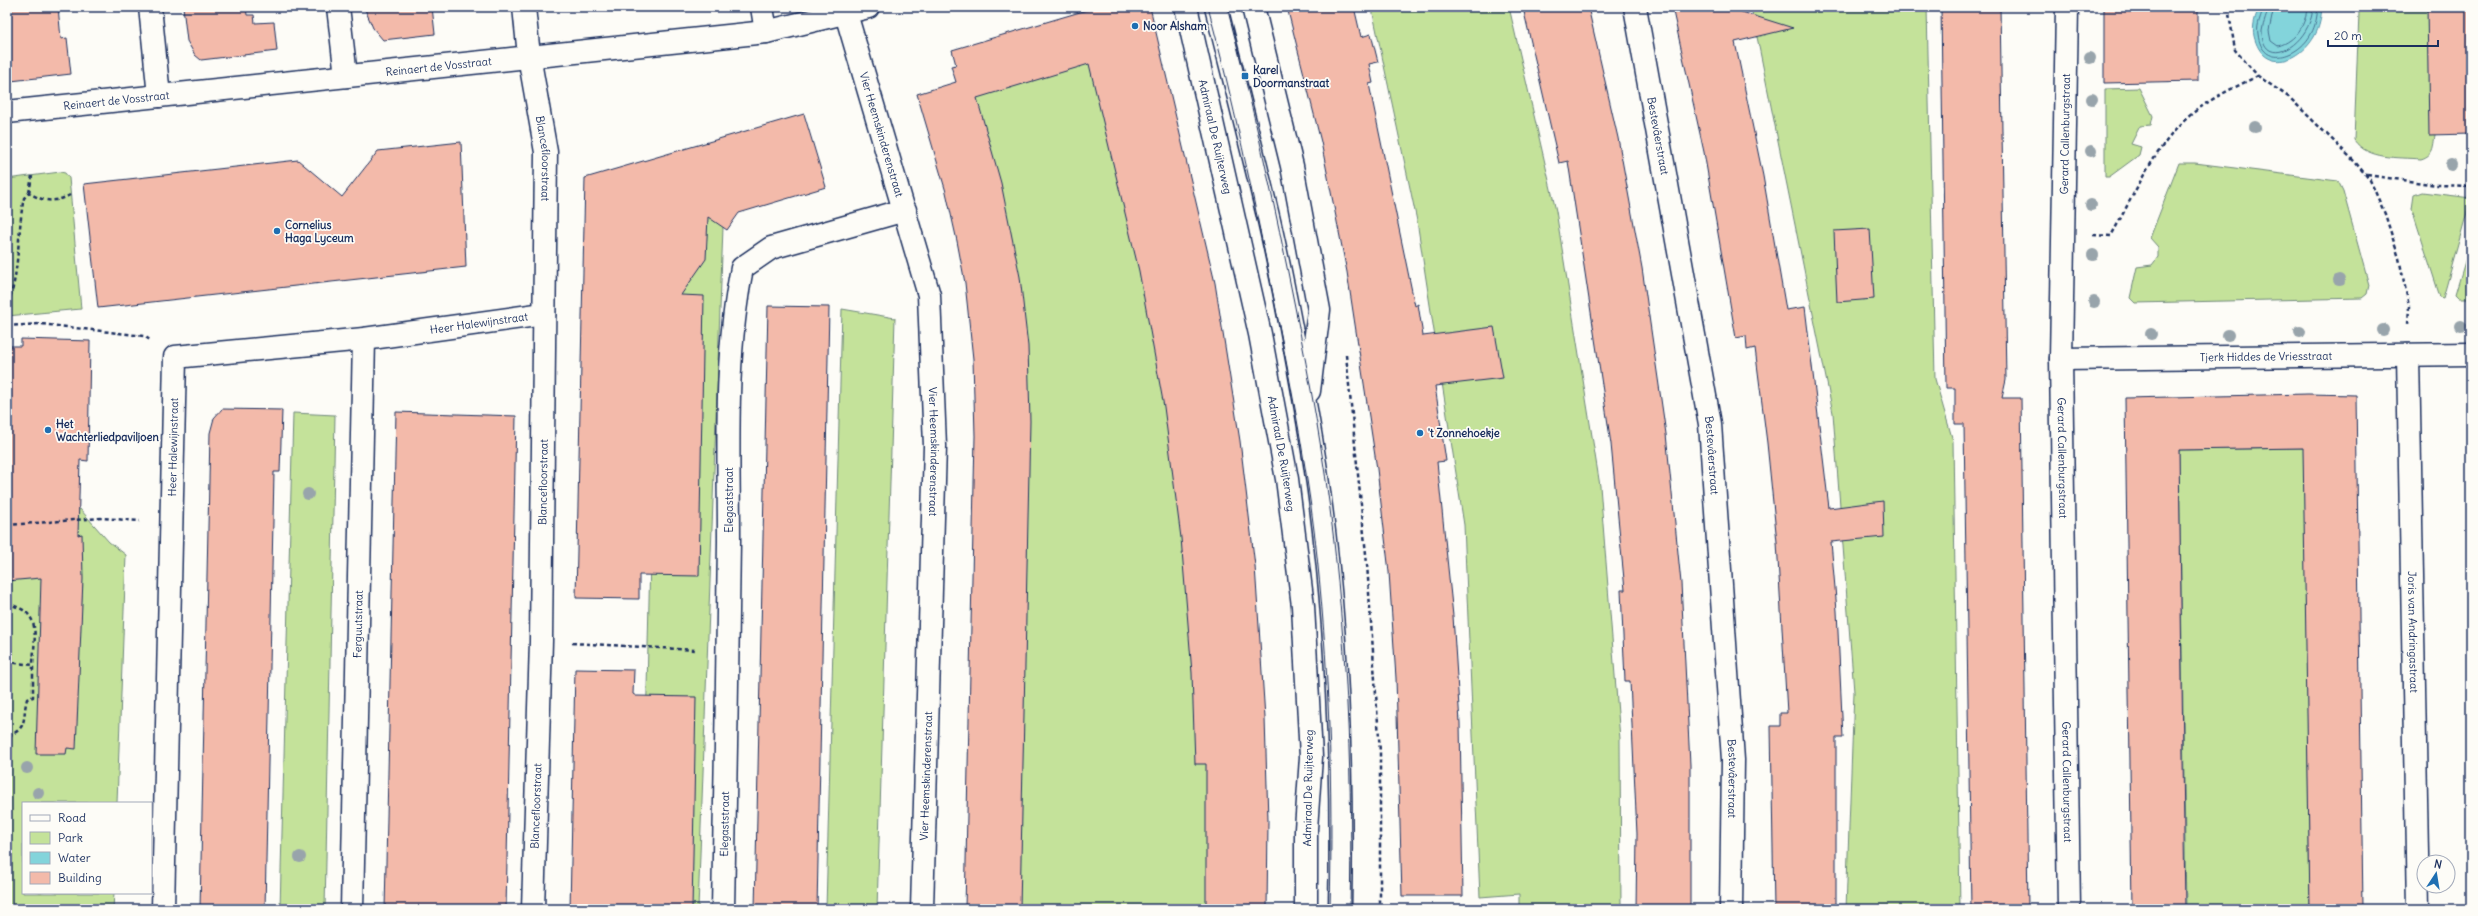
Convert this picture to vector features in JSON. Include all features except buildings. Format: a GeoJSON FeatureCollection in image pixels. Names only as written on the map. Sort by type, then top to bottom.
{"type":"FeatureCollection","features":[{"type":"Feature","properties":{"kind":"street"},"geometry":{"type":"LineString","coordinates":[[150,7],[159,96]]}},
{"type":"Feature","properties":{"kind":"street"},"geometry":{"type":"LineString","coordinates":[[338,7],[346,76]]}},
{"type":"Feature","properties":{"kind":"street","name":"Blancefloorstraat"},"geometry":{"type":"LineString","coordinates":[[524,7],[529,56],[546,152],[541,641],[533,909]]}},
{"type":"Feature","properties":{"kind":"street"},"geometry":{"type":"LineString","coordinates":[[762,7],[766,32]]}},
{"type":"Feature","properties":{"kind":"street","name":"Reinaert de Vosstraat"},"geometry":{"type":"LineString","coordinates":[[7,112],[766,32],[845,10],[868,7]]}},
{"type":"Feature","properties":{"kind":"street","name":"Admiraal De Ruijterweg"},"geometry":{"type":"LineString","coordinates":[[1186,7],[1260,334],[1289,494],[1303,606],[1311,756],[1306,829],[1306,909]]}},
{"type":"Feature","properties":{"kind":"street"},"geometry":{"type":"LineString","coordinates":[[1216,7],[1268,214],[1307,416],[1322,515],[1333,629],[1341,822],[1340,909]]}},
{"type":"Feature","properties":{"kind":"street"},"geometry":{"type":"LineString","coordinates":[[1253,7],[1292,166],[1319,310],[1307,416]]}},
{"type":"Feature","properties":{"kind":"street","name":"Bestevâerstraat"},"geometry":{"type":"LineString","coordinates":[[1635,7],[1710,424],[1733,760],[1731,909]]}},
{"type":"Feature","properties":{"kind":"street","name":"Gerard Callenburgstraat"},"geometry":{"type":"LineString","coordinates":[[2067,7],[2061,359],[2069,909]]}},
{"type":"Feature","properties":{"kind":"street","name":"Vier Heemskinderenstraat"},"geometry":{"type":"LineString","coordinates":[[845,10],[929,295],[935,446],[922,909]]}},
{"type":"Feature","properties":{"kind":"street","name":"Elegaststraat"},"geometry":{"type":"LineString","coordinates":[[723,909],[728,652],[730,360],[734,303],[742,268],[771,248],[905,210]]}},
{"type":"Feature","properties":{"kind":"street","name":"Heer Halewijnstraat"},"geometry":{"type":"LineString","coordinates":[[163,909],[170,524],[175,357],[364,339],[544,314]]}},
{"type":"Feature","properties":{"kind":"street","name":"Ferguutstraat"},"geometry":{"type":"LineString","coordinates":[[352,909],[364,339]]}},
{"type":"Feature","properties":{"kind":"street","name":"Tjerk Hiddes de Vriesstraat"},"geometry":{"type":"LineString","coordinates":[[2061,359],[2471,354]]}},
{"type":"Feature","properties":{"kind":"street","name":"Joris van Andringastraat"},"geometry":{"type":"LineString","coordinates":[[2408,355],[2418,909]]}},
{"type":"Feature","properties":{"kind":"path"},"geometry":{"type":"LineString","coordinates":[[2228,7],[2235,50],[2258,76],[2290,98],[2366,175],[2385,214],[2399,258],[2409,306],[2408,355]]}},
{"type":"Feature","properties":{"kind":"path"},"geometry":{"type":"LineString","coordinates":[[2063,235],[2111,236],[2154,160],[2181,124],[2208,102],[2258,76]]}},
{"type":"Feature","properties":{"kind":"path"},"geometry":{"type":"LineString","coordinates":[[2366,175],[2436,185],[2471,186]]}},
{"type":"Feature","properties":{"kind":"path"},"geometry":{"type":"LineString","coordinates":[[7,303],[15,282],[20,213],[24,198],[29,193],[32,176]]}},
{"type":"Feature","properties":{"kind":"path"},"geometry":{"type":"LineString","coordinates":[[29,193],[41,199],[58,201],[70,195]]}},
{"type":"Feature","properties":{"kind":"path"},"geometry":{"type":"LineString","coordinates":[[7,326],[41,324],[144,336],[175,357]]}},
{"type":"Feature","properties":{"kind":"path"},"geometry":{"type":"LineString","coordinates":[[7,525],[102,518],[170,524]]}},
{"type":"Feature","properties":{"kind":"path"},"geometry":{"type":"LineString","coordinates":[[7,604],[18,606],[29,612],[33,622],[33,697],[27,699],[22,727],[17,733],[7,736]]}},
{"type":"Feature","properties":{"kind":"path"},"geometry":{"type":"LineString","coordinates":[[541,641],[728,652]]}},
{"type":"Feature","properties":{"kind":"path"},"geometry":{"type":"LineString","coordinates":[[7,662],[33,665]]}},
{"type":"Feature","properties":{"kind":"green space"},"geometry":{"type":"Polygon","coordinates":[[[1380,7],[1509,7],[1556,211],[1600,486],[1620,739],[1621,909],[1519,909],[1519,894],[1480,897],[1464,525],[1417,221],[1372,9],[1380,7]]]}},
{"type":"Feature","properties":{"kind":"green space"},"geometry":{"type":"Polygon","coordinates":[[[1751,7],[1927,7],[1935,379],[1953,441],[1960,909],[1846,909],[1854,692],[1833,413],[1751,7]]]}},
{"type":"Feature","properties":{"kind":"green space"},"geometry":{"type":"Polygon","coordinates":[[[2357,7],[2427,7],[2435,135],[2431,153],[2421,159],[2375,154],[2367,151],[2354,140],[2359,13],[2357,7]]]}},
{"type":"Feature","properties":{"kind":"green space"},"geometry":{"type":"Polygon","coordinates":[[[1103,41],[1182,306],[1224,909],[992,909],[999,289],[959,87],[1103,41]]]}},
{"type":"Feature","properties":{"kind":"green space"},"geometry":{"type":"Polygon","coordinates":[[[2139,88],[2153,116],[2151,125],[2140,126],[2131,144],[2141,147],[2139,155],[2109,177],[2105,177],[2105,89],[2139,88]]]}},
{"type":"Feature","properties":{"kind":"green space"},"geometry":{"type":"Polygon","coordinates":[[[2179,163],[2195,163],[2338,181],[2343,191],[2369,285],[2367,294],[2362,298],[2135,303],[2130,298],[2137,267],[2152,265],[2158,257],[2158,247],[2150,238],[2179,163]]]}},
{"type":"Feature","properties":{"kind":"green space"},"geometry":{"type":"Polygon","coordinates":[[[60,172],[65,173],[69,178],[81,309],[7,316],[7,179],[60,172]]]}},
{"type":"Feature","properties":{"kind":"green space"},"geometry":{"type":"Polygon","coordinates":[[[2422,192],[2471,198],[2443,298],[2440,297],[2412,209],[2414,195],[2422,192]]]}},
{"type":"Feature","properties":{"kind":"green space"},"geometry":{"type":"Polygon","coordinates":[[[724,200],[698,909],[642,909],[658,205],[724,200]]]}},
{"type":"Feature","properties":{"kind":"green space"},"geometry":{"type":"Polygon","coordinates":[[[2471,241],[2471,299],[2459,299],[2455,295],[2471,241]]]}},
{"type":"Feature","properties":{"kind":"green space"},"geometry":{"type":"Polygon","coordinates":[[[842,309],[895,318],[877,909],[826,909],[842,309]]]}},
{"type":"Feature","properties":{"kind":"green space"},"geometry":{"type":"Polygon","coordinates":[[[293,413],[335,415],[325,909],[280,909],[293,413]]]}},
{"type":"Feature","properties":{"kind":"green space"},"geometry":{"type":"Polygon","coordinates":[[[2304,448],[2310,909],[2186,909],[2179,450],[2304,448]]]}},
{"type":"Feature","properties":{"kind":"green space"},"geometry":{"type":"Polygon","coordinates":[[[80,509],[109,542],[126,555],[117,802],[22,802],[22,894],[114,894],[113,909],[7,909],[7,514],[80,509]]]}},
{"type":"Feature","properties":{"kind":"water"},"geometry":{"type":"Polygon","coordinates":[[[2260,7],[2322,7],[2318,30],[2300,53],[2291,58],[2273,60],[2265,56],[2259,48],[2254,36],[2253,29],[2255,17],[2260,7]]]}},
{"type":"Feature","properties":{"kind":"tram line"},"geometry":{"type":"LineString","coordinates":[[1208,7],[1234,112],[1265,254],[1296,413],[1311,507],[1320,584],[1327,677],[1331,816],[1330,909]]}},
{"type":"Feature","properties":{"kind":"tram line"},"geometry":{"type":"LineString","coordinates":[[1227,7],[1272,194],[1301,335],[1321,448],[1333,533],[1342,627],[1348,721],[1351,815],[1350,909]]}},
{"type":"Feature","properties":{"kind":"place","name":"Noor Alsham"},"geometry":{"type":"Point","coordinates":[1135,26]}},
{"type":"Feature","properties":{"kind":"place","name":"Karel Doormanstraat"},"geometry":{"type":"Point","coordinates":[1245,76]}},
{"type":"Feature","properties":{"kind":"place","name":"Cornelius Haga Lyceum"},"geometry":{"type":"Point","coordinates":[277,231]}},
{"type":"Feature","properties":{"kind":"place","name":"Het Wachterliedpaviljoen"},"geometry":{"type":"Point","coordinates":[48,430]}},
{"type":"Feature","properties":{"kind":"place","name":"'t Zonnehoekje"},"geometry":{"type":"Point","coordinates":[1420,433]}}]}
